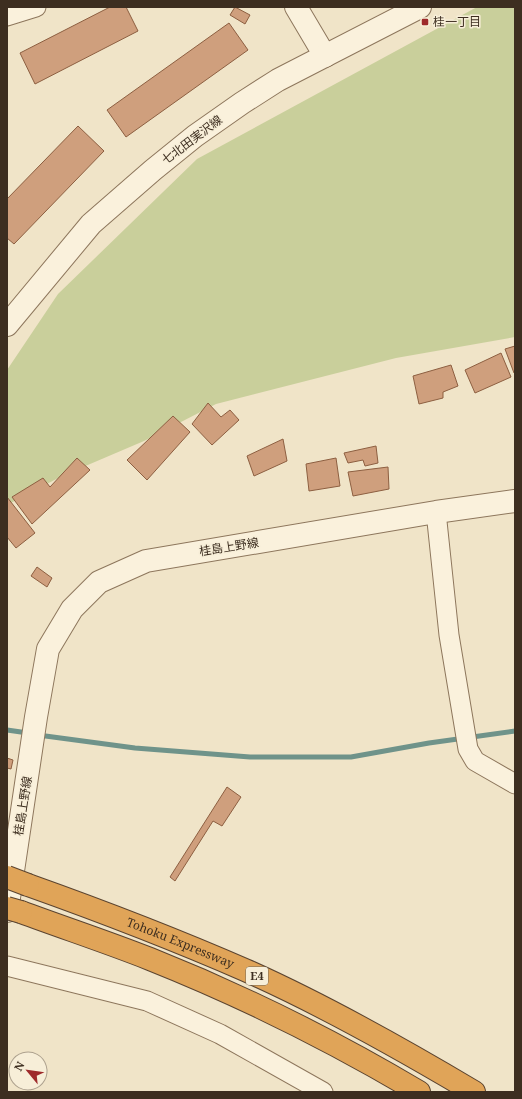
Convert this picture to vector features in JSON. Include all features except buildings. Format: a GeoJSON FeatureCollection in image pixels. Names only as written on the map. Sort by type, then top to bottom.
{"type":"FeatureCollection","features":[{"type":"Feature","properties":{"kind":"highway","name":"Tohoku Expressway"},"geometry":{"type":"LineString","coordinates":[[7,877],[150,930],[246,971],[402,1050],[474,1092]]}},
{"type":"Feature","properties":{"kind":"highway","name":"E4"},"geometry":{"type":"LineString","coordinates":[[12,910],[149,959],[233,995],[298,1025],[419,1092]]}},
{"type":"Feature","properties":{"kind":"street"},"geometry":{"type":"LineString","coordinates":[[7,16],[36,7]]}},
{"type":"Feature","properties":{"kind":"street"},"geometry":{"type":"LineString","coordinates":[[296,7],[325,56]]}},
{"type":"Feature","properties":{"kind":"street","name":"七北田実沢線"},"geometry":{"type":"LineString","coordinates":[[7,326],[91,224],[195,136],[278,80],[420,7]]}},
{"type":"Feature","properties":{"kind":"street","name":"桂島上野線"},"geometry":{"type":"LineString","coordinates":[[12,910],[36,717],[48,649],[72,609],[99,582],[146,560],[436,512],[515,501]]}},
{"type":"Feature","properties":{"kind":"street"},"geometry":{"type":"LineString","coordinates":[[436,512],[449,635],[468,750],[475,761],[515,784]]}},
{"type":"Feature","properties":{"kind":"street"},"geometry":{"type":"LineString","coordinates":[[7,966],[147,1001],[220,1034],[323,1092]]}},
{"type":"Feature","properties":{"kind":"green space"},"geometry":{"type":"Polygon","coordinates":[[[477,7],[515,7],[515,337],[396,358],[216,404],[144,441],[62,476],[7,505],[7,370],[58,294],[197,159],[477,7]]]}},
{"type":"Feature","properties":{"kind":"waterway"},"geometry":{"type":"LineString","coordinates":[[7,730],[28,733]]}},
{"type":"Feature","properties":{"kind":"waterway"},"geometry":{"type":"LineString","coordinates":[[38,735],[135,748],[250,757],[351,757],[429,743],[515,731]]}},
{"type":"Feature","properties":{"kind":"place","name":"桂一丁目"},"geometry":{"type":"Point","coordinates":[425,22]}}]}
